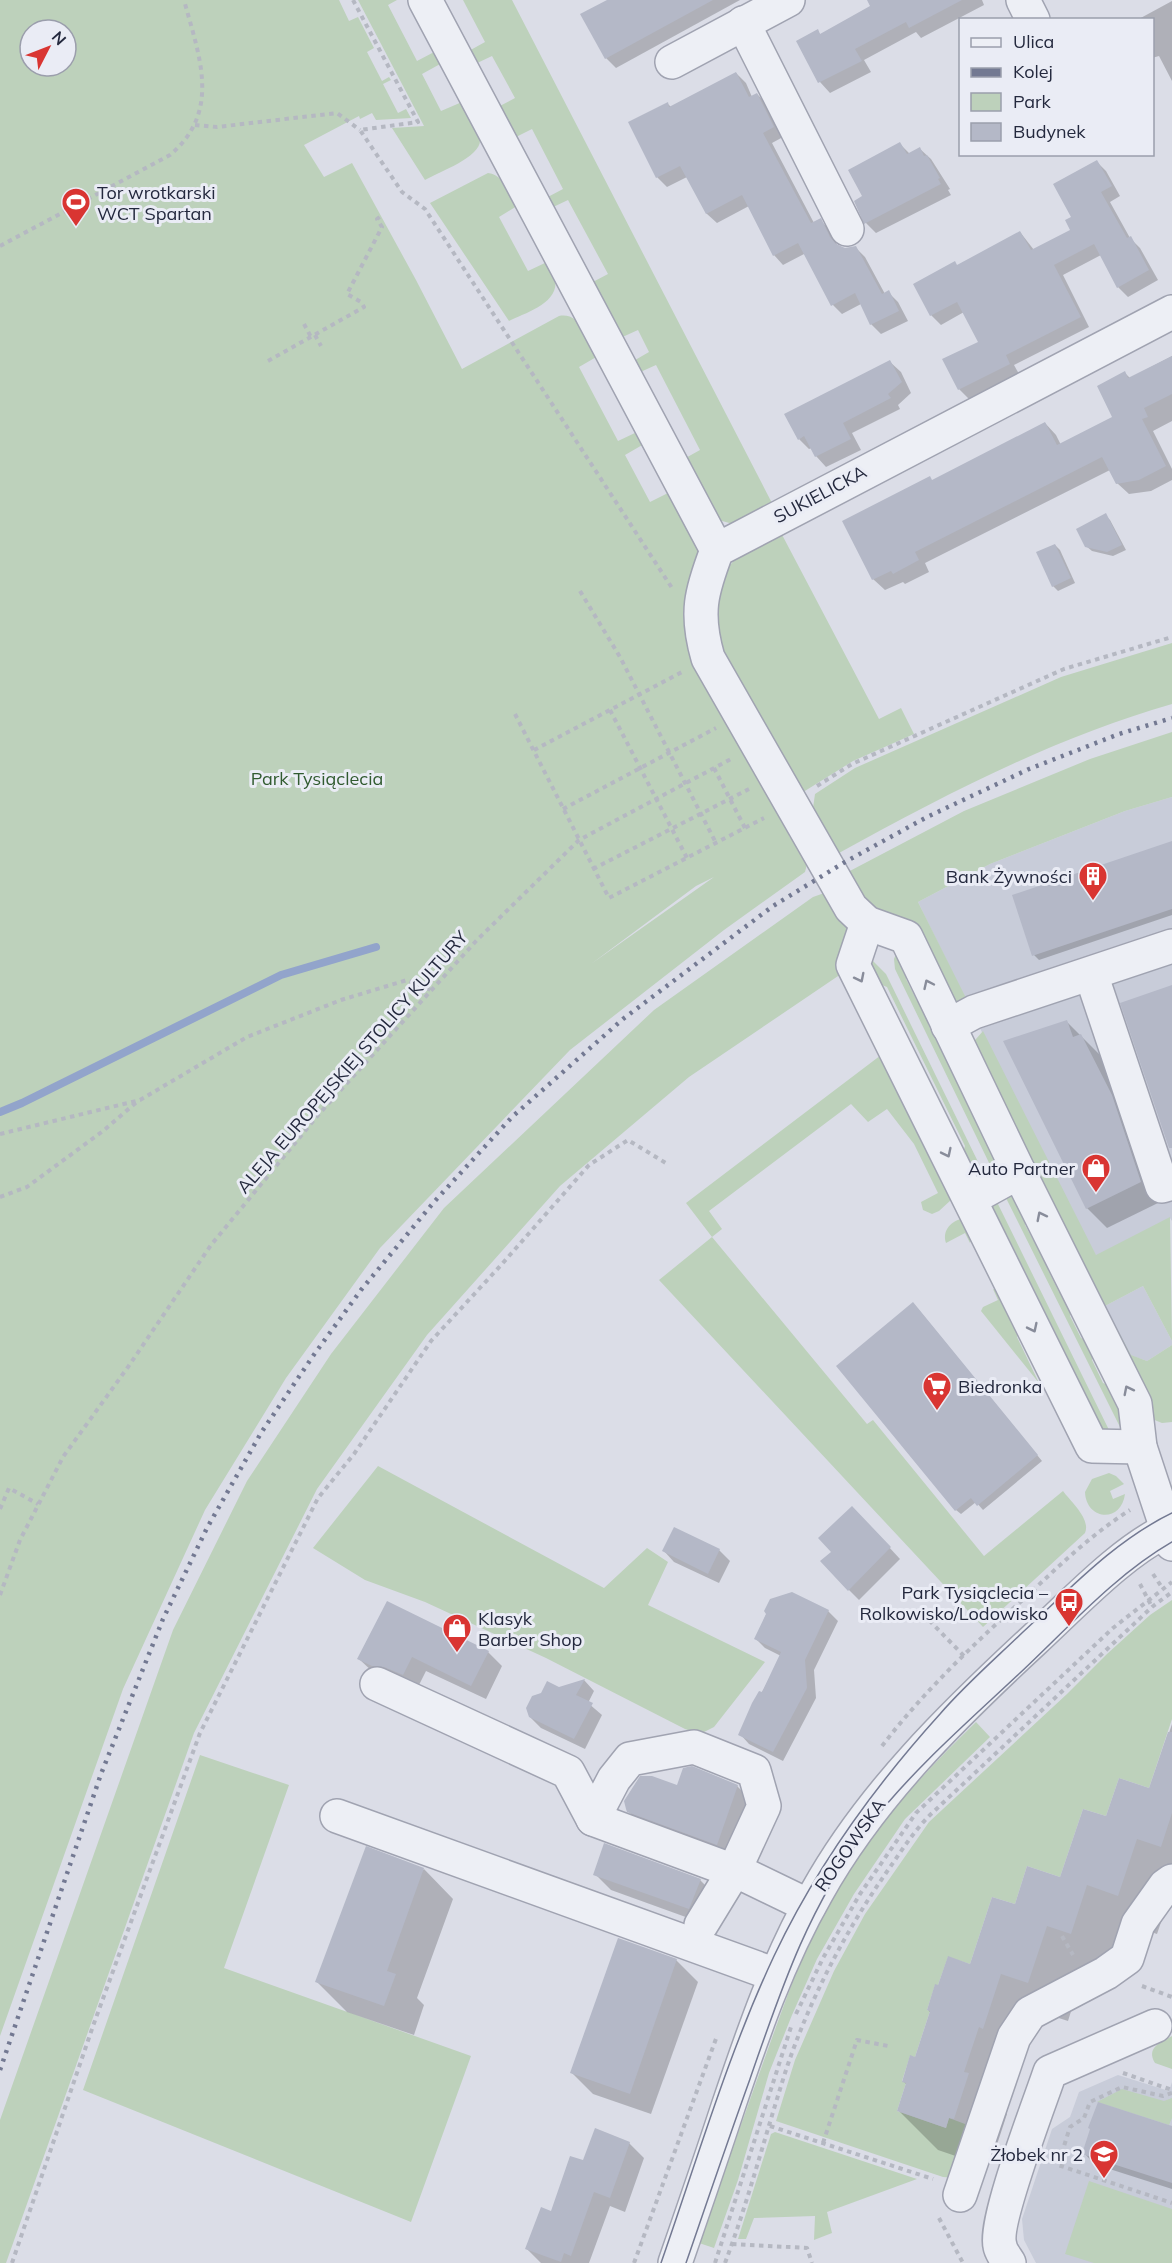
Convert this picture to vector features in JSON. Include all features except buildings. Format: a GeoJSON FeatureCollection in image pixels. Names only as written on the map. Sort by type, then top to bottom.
{"type":"FeatureCollection","features":[{"type":"Feature","properties":{"kind":"street"},"geometry":{"type":"LineString","coordinates":[[425,0],[717,550],[705,581],[700,609],[701,635],[708,658],[851,908],[867,923],[906,938],[1135,1404],[1140,1447],[1170,1534]]}},
{"type":"Feature","properties":{"kind":"street"},"geometry":{"type":"LineString","coordinates":[[672,62],[788,0]]}},
{"type":"Feature","properties":{"kind":"street"},"geometry":{"type":"LineString","coordinates":[[1023,0],[1032,18]]}},
{"type":"Feature","properties":{"kind":"street"},"geometry":{"type":"LineString","coordinates":[[742,23],[847,229]]}},
{"type":"Feature","properties":{"kind":"street","name":"SUKIELICKA"},"geometry":{"type":"LineString","coordinates":[[717,550],[1172,312]]}},
{"type":"Feature","properties":{"kind":"street"},"geometry":{"type":"LineString","coordinates":[[867,923],[854,964],[1092,1446],[1140,1447]]}},
{"type":"Feature","properties":{"kind":"street"},"geometry":{"type":"LineString","coordinates":[[948,1026],[974,1012],[1172,946]]}},
{"type":"Feature","properties":{"kind":"street"},"geometry":{"type":"LineString","coordinates":[[1090,974],[1162,1186],[1172,1183]]}},
{"type":"Feature","properties":{"kind":"street"},"geometry":{"type":"LineString","coordinates":[[970,1199],[1019,1172]]}},
{"type":"Feature","properties":{"kind":"street","name":"ROGOWSKA"},"geometry":{"type":"LineString","coordinates":[[675,2263],[762,2006],[809,1906],[859,1827],[899,1776],[954,1716],[1088,1589],[1135,1551],[1170,1534]]}},
{"type":"Feature","properties":{"kind":"street"},"geometry":{"type":"LineString","coordinates":[[376,1684],[568,1772],[593,1819],[734,1871],[809,1906]]}},
{"type":"Feature","properties":{"kind":"street"},"geometry":{"type":"LineString","coordinates":[[593,1819],[614,1779],[630,1759],[694,1747],[754,1771],[765,1806],[734,1871],[701,1925]]}},
{"type":"Feature","properties":{"kind":"street"},"geometry":{"type":"LineString","coordinates":[[337,1816],[776,1975]]}},
{"type":"Feature","properties":{"kind":"street"},"geometry":{"type":"LineString","coordinates":[[953,2199],[1014,2037],[1030,2013],[1106,1973],[1127,1958],[1137,1924],[1164,1886],[1172,1881]]}},
{"type":"Feature","properties":{"kind":"street"},"geometry":{"type":"LineString","coordinates":[[1008,2263],[999,2245],[1008,2193],[1050,2072],[1155,2026]]}},
{"type":"Feature","properties":{"kind":"path"},"geometry":{"type":"LineString","coordinates":[[0,246],[170,155],[178,148],[195,125],[203,100],[204,84],[184,0]]}},
{"type":"Feature","properties":{"kind":"path"},"geometry":{"type":"LineString","coordinates":[[353,0],[418,122],[360,130]]}},
{"type":"Feature","properties":{"kind":"path"},"geometry":{"type":"LineString","coordinates":[[195,125],[217,127],[337,113],[360,130],[402,192],[425,209],[686,609],[700,609]]}},
{"type":"Feature","properties":{"kind":"path"},"geometry":{"type":"LineString","coordinates":[[268,362],[364,307],[361,302],[347,294],[382,227],[377,219],[381,216]]}},
{"type":"Feature","properties":{"kind":"path"},"geometry":{"type":"LineString","coordinates":[[304,324],[321,346]]}},
{"type":"Feature","properties":{"kind":"path"},"geometry":{"type":"LineString","coordinates":[[580,591],[640,694],[716,843]]}},
{"type":"Feature","properties":{"kind":"path"},"geometry":{"type":"LineString","coordinates":[[594,868],[730,798],[784,789],[852,764],[1064,669],[1172,637]]}},
{"type":"Feature","properties":{"kind":"path"},"geometry":{"type":"LineString","coordinates":[[534,750],[708,658]]}},
{"type":"Feature","properties":{"kind":"path"},"geometry":{"type":"LineString","coordinates":[[610,710],[687,858]]}},
{"type":"Feature","properties":{"kind":"path"},"geometry":{"type":"LineString","coordinates":[[515,714],[609,898],[745,828],[784,789]]}},
{"type":"Feature","properties":{"kind":"path"},"geometry":{"type":"LineString","coordinates":[[563,809],[740,715]]}},
{"type":"Feature","properties":{"kind":"path","name":"ALEJA EUROPEJSKIEJ STOLICY KULTURY"},"geometry":{"type":"LineString","coordinates":[[0,1595],[20,1540],[63,1457],[211,1245],[319,1114],[477,940],[579,840],[758,744]]}},
{"type":"Feature","properties":{"kind":"path"},"geometry":{"type":"LineString","coordinates":[[714,768],[745,828]]}},
{"type":"Feature","properties":{"kind":"path"},"geometry":{"type":"LineString","coordinates":[[0,1197],[27,1187],[103,1131],[140,1100],[247,1037],[342,1000],[407,980],[431,990]]}},
{"type":"Feature","properties":{"kind":"path"},"geometry":{"type":"LineString","coordinates":[[0,1134],[140,1100]]}},
{"type":"Feature","properties":{"kind":"path"},"geometry":{"type":"LineString","coordinates":[[12,2263],[93,2026],[200,1733],[318,1498],[354,1454],[431,1341],[589,1165],[628,1140],[669,1165]]}},
{"type":"Feature","properties":{"kind":"path"},"geometry":{"type":"LineString","coordinates":[[0,1509],[9,1488],[38,1504]]}},
{"type":"Feature","properties":{"kind":"path"},"geometry":{"type":"LineString","coordinates":[[1149,1569],[1163,1588]]}},
{"type":"Feature","properties":{"kind":"path"},"geometry":{"type":"LineString","coordinates":[[1137,1580],[1152,1607]]}},
{"type":"Feature","properties":{"kind":"path"},"geometry":{"type":"LineString","coordinates":[[715,2263],[774,2075],[797,2013],[823,1958],[860,1894],[916,1813],[1113,1628],[1147,1599],[1172,1582]]}},
{"type":"Feature","properties":{"kind":"path"},"geometry":{"type":"LineString","coordinates":[[725,2263],[788,2066],[804,2024],[823,1982],[873,1892],[918,1826],[1152,1607],[1172,1592]]}},
{"type":"Feature","properties":{"kind":"path"},"geometry":{"type":"LineString","coordinates":[[923,1614],[964,1656]]}},
{"type":"Feature","properties":{"kind":"path"},"geometry":{"type":"LineString","coordinates":[[822,2143],[857,2040],[888,2046]]}},
{"type":"Feature","properties":{"kind":"path"},"geometry":{"type":"LineString","coordinates":[[1118,2071],[1172,2092]]}},
{"type":"Feature","properties":{"kind":"path"},"geometry":{"type":"LineString","coordinates":[[1172,2092],[1163,2096],[1122,2087],[1090,2102],[1084,2118],[1070,2127],[1058,2165],[1172,2203]]}},
{"type":"Feature","properties":{"kind":"path"},"geometry":{"type":"LineString","coordinates":[[770,2126],[822,2143],[953,2199],[963,2263]]}},
{"type":"Feature","properties":{"kind":"path"},"geometry":{"type":"LineString","coordinates":[[732,2244],[807,2248],[812,2263]]}},
{"type":"Feature","properties":{"kind":"shaded area"},"geometry":{"type":"Polygon","coordinates":[[[1172,797],[1172,1221],[1170,1218],[1096,1256],[1029,1128],[918,902],[990,864],[1125,811],[1172,797]]]}},
{"type":"Feature","properties":{"kind":"shaded area"},"geometry":{"type":"Polygon","coordinates":[[[1143,1286],[1172,1341],[1172,1345],[1147,1361],[1130,1355],[1105,1306],[1143,1286]]]}},
{"type":"Feature","properties":{"kind":"shaded area","name":"Żłobek nr 2"},"geometry":{"type":"Polygon","coordinates":[[[1118,2075],[1169,2091],[1172,2082],[1172,2263],[1036,2263],[1024,2240],[1022,2219],[1052,2129],[1070,2117],[1079,2092],[1118,2075]]]}},
{"type":"Feature","properties":{"kind":"green space","name":"Park Tysiąclecia"},"geometry":{"type":"Polygon","coordinates":[[[0,0],[339,0],[349,21],[358,17],[374,48],[367,52],[382,81],[389,77],[391,80],[383,84],[398,113],[406,109],[411,118],[376,120],[372,113],[360,119],[359,116],[304,145],[324,177],[352,163],[462,369],[559,316],[573,318],[588,335],[598,356],[579,367],[618,441],[637,432],[644,444],[625,455],[650,502],[670,492],[697,547],[699,555],[693,587],[796,831],[789,836],[808,860],[805,872],[724,930],[570,1050],[380,1248],[286,1378],[205,1510],[123,1689],[0,2036],[0,0]],[[714,877],[696,886],[591,964],[714,877]]]}},
{"type":"Feature","properties":{"kind":"green space"},"geometry":{"type":"Polygon","coordinates":[[[358,0],[397,0],[388,5],[417,61],[436,51],[442,63],[422,74],[441,111],[462,102],[478,130],[480,140],[474,152],[425,180],[392,128],[424,126],[358,0]]]}},
{"type":"Feature","properties":{"kind":"green space"},"geometry":{"type":"Polygon","coordinates":[[[463,0],[512,0],[773,505],[733,524],[715,519],[682,460],[700,450],[656,365],[636,374],[630,363],[649,352],[638,330],[618,339],[589,284],[608,274],[568,200],[549,209],[544,199],[563,189],[532,129],[512,139],[496,108],[515,98],[492,56],[473,65],[467,52],[485,42],[463,0]]]}},
{"type":"Feature","properties":{"kind":"green space"},"geometry":{"type":"Polygon","coordinates":[[[488,173],[494,174],[502,181],[517,206],[499,217],[528,271],[547,262],[555,279],[555,287],[547,301],[532,311],[509,321],[430,203],[488,173]]]}},
{"type":"Feature","properties":{"kind":"green space"},"geometry":{"type":"Polygon","coordinates":[[[779,529],[879,719],[901,708],[914,734],[853,761],[800,794],[720,657],[714,605],[728,568],[743,549],[779,529]]]}},
{"type":"Feature","properties":{"kind":"green space"},"geometry":{"type":"Polygon","coordinates":[[[1172,643],[1172,704],[1085,733],[1001,769],[839,853],[813,808],[815,794],[855,768],[1061,677],[1172,643]]]}},
{"type":"Feature","properties":{"kind":"green space"},"geometry":{"type":"Polygon","coordinates":[[[1172,732],[1172,797],[1125,811],[990,864],[918,902],[968,1002],[959,1007],[868,908],[846,873],[964,811],[1090,759],[1172,732]]]}},
{"type":"Feature","properties":{"kind":"green space"},"geometry":{"type":"Polygon","coordinates":[[[830,891],[849,919],[844,972],[689,1077],[560,1186],[427,1335],[317,1489],[194,1733],[6,2263],[0,2263],[0,2120],[173,1630],[247,1481],[331,1354],[444,1208],[654,1010],[813,897],[830,891]]]}},
{"type":"Feature","properties":{"kind":"green space"},"geometry":{"type":"Polygon","coordinates":[[[898,949],[910,962],[906,979],[917,1001],[928,1004],[932,1012],[928,1024],[939,1046],[951,1051],[953,1059],[951,1069],[962,1092],[972,1096],[975,1105],[972,1114],[983,1137],[998,1144],[998,1165],[993,1171],[895,969],[894,959],[898,949]]]}},
{"type":"Feature","properties":{"kind":"green space"},"geometry":{"type":"Polygon","coordinates":[[[873,961],[886,974],[984,1174],[973,1175],[960,1162],[965,1146],[887,987],[872,981],[869,962],[873,961]]]}},
{"type":"Feature","properties":{"kind":"green space"},"geometry":{"type":"Polygon","coordinates":[[[983,1031],[1096,1255],[1170,1217],[1172,1341],[1143,1286],[1105,1306],[1131,1355],[1147,1361],[1172,1345],[1172,1422],[1162,1423],[1152,1419],[969,1047],[983,1031]]]}},
{"type":"Feature","properties":{"kind":"green space"},"geometry":{"type":"Polygon","coordinates":[[[889,1049],[951,1200],[932,1214],[923,1210],[921,1202],[938,1193],[914,1144],[887,1109],[868,1122],[851,1104],[709,1211],[722,1229],[712,1237],[686,1203],[889,1049]]]}},
{"type":"Feature","properties":{"kind":"green space"},"geometry":{"type":"Polygon","coordinates":[[[1013,1193],[1030,1210],[1025,1225],[1037,1247],[1048,1251],[1051,1258],[1048,1270],[1059,1292],[1070,1297],[1073,1305],[1070,1316],[1081,1338],[1092,1342],[1096,1351],[1092,1360],[1103,1383],[1118,1389],[1123,1424],[1120,1427],[1004,1194],[1013,1193]]]}},
{"type":"Feature","properties":{"kind":"green space"},"geometry":{"type":"Polygon","coordinates":[[[995,1198],[1110,1432],[1104,1432],[1081,1405],[1085,1393],[1007,1235],[994,1229],[987,1211],[995,1198]]]}},
{"type":"Feature","properties":{"kind":"green space"},"geometry":{"type":"Polygon","coordinates":[[[964,1218],[973,1235],[970,1243],[965,1233],[946,1243],[945,1234],[949,1227],[955,1221],[964,1218]]]}},
{"type":"Feature","properties":{"kind":"green space"},"geometry":{"type":"Polygon","coordinates":[[[712,1237],[867,1424],[873,1420],[984,1556],[1063,1491],[1083,1516],[1085,1533],[983,1627],[659,1280],[712,1237]]]}},
{"type":"Feature","properties":{"kind":"green space"},"geometry":{"type":"Polygon","coordinates":[[[993,1289],[1005,1293],[1023,1325],[1017,1337],[1039,1383],[981,1311],[983,1307],[998,1300],[993,1289]]]}},
{"type":"Feature","properties":{"kind":"green space"},"geometry":{"type":"Polygon","coordinates":[[[378,1466],[604,1588],[647,1548],[668,1562],[648,1605],[765,1662],[714,1727],[700,1734],[685,1729],[546,1658],[425,1602],[365,1580],[313,1548],[378,1466]]]}},
{"type":"Feature","properties":{"kind":"green space"},"geometry":{"type":"Polygon","coordinates":[[[1109,1473],[1124,1484],[1110,1491],[1113,1499],[1125,1494],[1117,1510],[1104,1515],[1091,1508],[1085,1492],[1092,1479],[1109,1473]]]}},
{"type":"Feature","properties":{"kind":"green space"},"geometry":{"type":"Polygon","coordinates":[[[1172,1600],[1172,1719],[1149,1788],[1119,1778],[1106,1816],[1083,1809],[1060,1877],[1027,1866],[1015,1904],[992,1897],[970,1964],[948,1957],[938,1985],[935,1985],[927,2010],[930,2011],[915,2057],[910,2056],[902,2081],[906,2083],[897,2111],[946,2128],[949,2118],[973,2127],[955,2178],[943,2177],[776,2121],[795,2060],[834,1971],[865,1914],[929,1822],[1107,1654],[1150,1615],[1172,1600]]]}},
{"type":"Feature","properties":{"kind":"green space"},"geometry":{"type":"Polygon","coordinates":[[[976,1722],[990,1737],[905,1819],[854,1894],[817,1959],[769,2073],[738,2180],[714,2248],[699,2243],[792,1985],[829,1902],[855,1860],[886,1818],[921,1778],[976,1722]]]}},
{"type":"Feature","properties":{"kind":"green space"},"geometry":{"type":"Polygon","coordinates":[[[200,1755],[289,1785],[224,1968],[471,2056],[411,2222],[83,2090],[200,1755]]]}},
{"type":"Feature","properties":{"kind":"green space"},"geometry":{"type":"Polygon","coordinates":[[[1172,2036],[1172,2069],[1155,2063],[1152,2053],[1156,2046],[1172,2036]]]}},
{"type":"Feature","properties":{"kind":"green space"},"geometry":{"type":"Polygon","coordinates":[[[1122,2089],[1164,2101],[1172,2098],[1172,2118],[1169,2125],[1097,2102],[1122,2089]]]}},
{"type":"Feature","properties":{"kind":"green space"},"geometry":{"type":"Polygon","coordinates":[[[775,2132],[917,2179],[827,2212],[832,2233],[814,2240],[815,2216],[754,2218],[746,2239],[738,2239],[771,2134],[775,2132]]]}},
{"type":"Feature","properties":{"kind":"green space"},"geometry":{"type":"Polygon","coordinates":[[[1089,2181],[1172,2209],[1172,2263],[1094,2263],[1065,2254],[1089,2181]]]}},
{"type":"Feature","properties":{"kind":"waterway"},"geometry":{"type":"LineString","coordinates":[[0,1112],[281,975],[376,947]]}},
{"type":"Feature","properties":{"kind":"tram line"},"geometry":{"type":"LineString","coordinates":[[661,2263],[714,2108],[757,1993],[790,1923],[848,1829],[892,1770],[970,1682],[1093,1567],[1131,1537],[1172,1513]]}},
{"type":"Feature","properties":{"kind":"tram line"},"geometry":{"type":"LineString","coordinates":[[686,2263],[786,1979],[813,1917],[848,1856],[886,1805],[942,1746],[1112,1586],[1151,1555],[1172,1542]]}},
{"type":"Feature","properties":{"kind":"railway"},"geometry":{"type":"LineString","coordinates":[[0,2070],[101,1774],[163,1619],[207,1528],[261,1433],[313,1356],[361,1290],[434,1202],[512,1117],[623,1019],[773,906],[845,862],[927,817],[1029,769],[1119,734],[1172,718]]}},
{"type":"Feature","properties":{"kind":"place","name":"Tor wrotkarski WCT Spartan"},"geometry":{"type":"Point","coordinates":[76,228]}},
{"type":"Feature","properties":{"kind":"place","name":"Bank Żywności"},"geometry":{"type":"Point","coordinates":[1093,902]}},
{"type":"Feature","properties":{"kind":"place","name":"Auto Partner"},"geometry":{"type":"Point","coordinates":[1096,1194]}},
{"type":"Feature","properties":{"kind":"place","name":"Biedronka"},"geometry":{"type":"Point","coordinates":[937,1412]}},
{"type":"Feature","properties":{"kind":"place","name":"Park Tysiąclecia – Rolkowisko/Lodowisko"},"geometry":{"type":"Point","coordinates":[1069,1628]}},
{"type":"Feature","properties":{"kind":"place","name":"Klasyk Barber Shop"},"geometry":{"type":"Point","coordinates":[457,1654]}},
{"type":"Feature","properties":{"kind":"place","name":"Żłobek nr 2"},"geometry":{"type":"Point","coordinates":[1104,2180]}}]}
